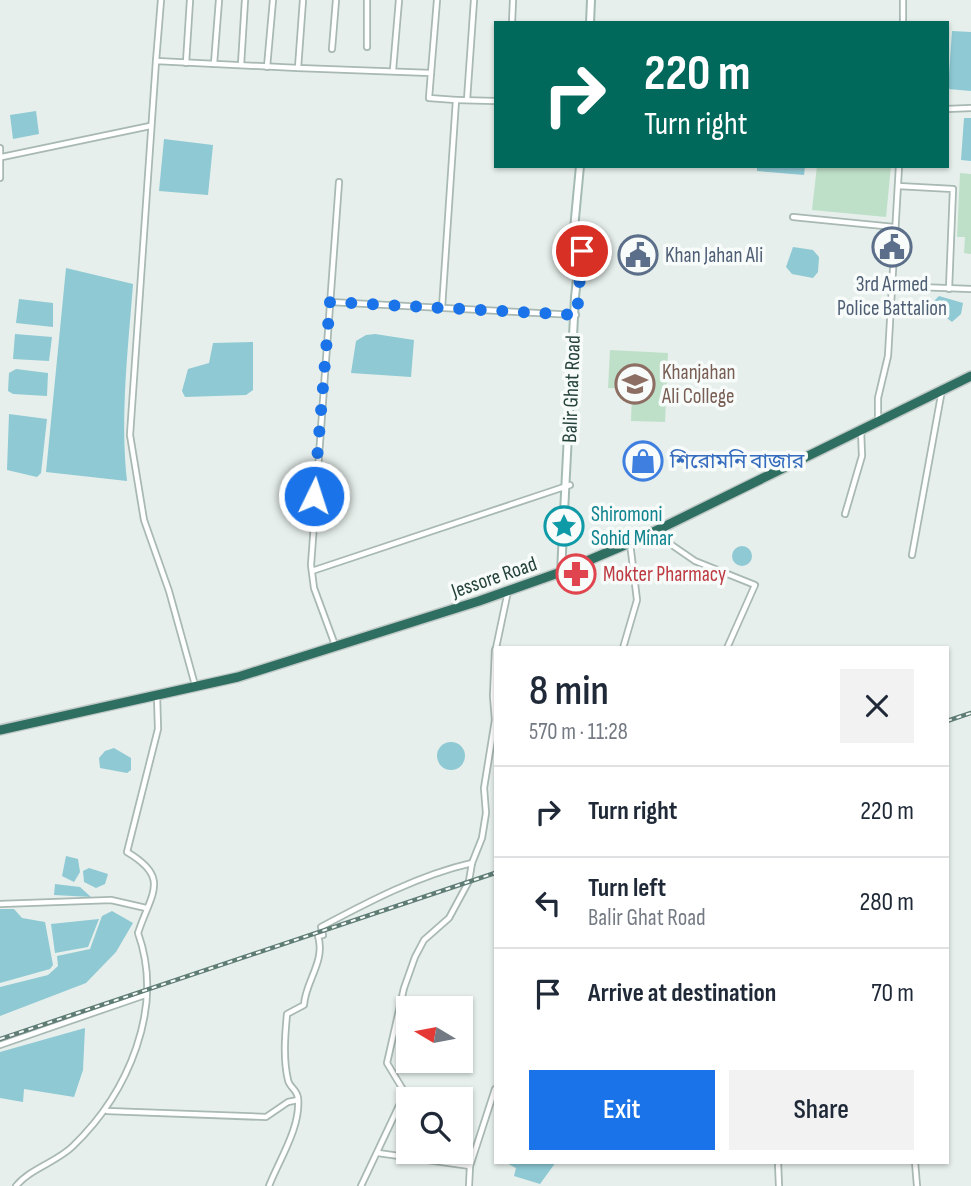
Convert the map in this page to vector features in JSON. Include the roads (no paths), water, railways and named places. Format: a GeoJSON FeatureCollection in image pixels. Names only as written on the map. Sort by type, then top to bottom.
{"type":"FeatureCollection","features":[{"type":"Feature","properties":{"kind":"highway","name":"Jessore Road"},"geometry":{"type":"LineString","coordinates":[[1,727],[238,677],[508,591],[653,532],[971,376]]}},
{"type":"Feature","properties":{"kind":"street"},"geometry":{"type":"LineString","coordinates":[[161,0],[130,435],[144,520],[169,591],[195,685]]}},
{"type":"Feature","properties":{"kind":"street"},"geometry":{"type":"LineString","coordinates":[[186,63],[190,0]]}},
{"type":"Feature","properties":{"kind":"street"},"geometry":{"type":"LineString","coordinates":[[214,64],[219,0]]}},
{"type":"Feature","properties":{"kind":"street"},"geometry":{"type":"LineString","coordinates":[[241,65],[245,0]]}},
{"type":"Feature","properties":{"kind":"street"},"geometry":{"type":"LineString","coordinates":[[268,67],[273,0]]}},
{"type":"Feature","properties":{"kind":"street"},"geometry":{"type":"LineString","coordinates":[[298,68],[303,0]]}},
{"type":"Feature","properties":{"kind":"street"},"geometry":{"type":"LineString","coordinates":[[332,49],[336,0]]}},
{"type":"Feature","properties":{"kind":"street"},"geometry":{"type":"LineString","coordinates":[[367,0],[367,47]]}},
{"type":"Feature","properties":{"kind":"street"},"geometry":{"type":"LineString","coordinates":[[393,70],[400,0]]}},
{"type":"Feature","properties":{"kind":"street"},"geometry":{"type":"LineString","coordinates":[[437,0],[429,98],[494,101]]}},
{"type":"Feature","properties":{"kind":"street"},"geometry":{"type":"LineString","coordinates":[[467,100],[474,0]]}},
{"type":"Feature","properties":{"kind":"street"},"geometry":{"type":"LineString","coordinates":[[512,21],[513,0]]}},
{"type":"Feature","properties":{"kind":"street"},"geometry":{"type":"LineString","coordinates":[[592,21],[593,0]]}},
{"type":"Feature","properties":{"kind":"street"},"geometry":{"type":"LineString","coordinates":[[903,0],[903,21]]}},
{"type":"Feature","properties":{"kind":"street"},"geometry":{"type":"LineString","coordinates":[[156,61],[431,73]]}},
{"type":"Feature","properties":{"kind":"street"},"geometry":{"type":"LineString","coordinates":[[442,308],[456,100]]}},
{"type":"Feature","properties":{"kind":"street"},"geometry":{"type":"LineString","coordinates":[[949,108],[971,108]]}},
{"type":"Feature","properties":{"kind":"street"},"geometry":{"type":"LineString","coordinates":[[2,158],[150,126]]}},
{"type":"Feature","properties":{"kind":"street"},"geometry":{"type":"LineString","coordinates":[[0,148],[0,178]]}},
{"type":"Feature","properties":{"kind":"street","name":"Balir Ghat Road"},"geometry":{"type":"LineString","coordinates":[[562,571],[569,486],[575,315],[582,251],[576,229],[581,168]]}},
{"type":"Feature","properties":{"kind":"street"},"geometry":{"type":"LineString","coordinates":[[878,421],[878,398],[888,356],[899,168]]}},
{"type":"Feature","properties":{"kind":"street"},"geometry":{"type":"LineString","coordinates":[[335,646],[314,588],[312,571],[339,182]]}},
{"type":"Feature","properties":{"kind":"street"},"geometry":{"type":"LineString","coordinates":[[898,186],[953,189],[949,289]]}},
{"type":"Feature","properties":{"kind":"street"},"geometry":{"type":"LineString","coordinates":[[793,217],[894,227]]}},
{"type":"Feature","properties":{"kind":"street"},"geometry":{"type":"LineString","coordinates":[[892,286],[971,289]]}},
{"type":"Feature","properties":{"kind":"street"},"geometry":{"type":"LineString","coordinates":[[330,302],[575,315]]}},
{"type":"Feature","properties":{"kind":"street"},"geometry":{"type":"LineString","coordinates":[[912,555],[942,390]]}},
{"type":"Feature","properties":{"kind":"street"},"geometry":{"type":"LineString","coordinates":[[845,514],[862,456],[860,429]]}},
{"type":"Feature","properties":{"kind":"street"},"geometry":{"type":"LineString","coordinates":[[312,571],[569,486]]}},
{"type":"Feature","properties":{"kind":"street"},"geometry":{"type":"LineString","coordinates":[[653,532],[695,561],[755,585],[728,646]]}},
{"type":"Feature","properties":{"kind":"street"},"geometry":{"type":"LineString","coordinates":[[624,646],[637,600],[630,542]]}},
{"type":"Feature","properties":{"kind":"street"},"geometry":{"type":"LineString","coordinates":[[497,646],[508,591]]}},
{"type":"Feature","properties":{"kind":"street"},"geometry":{"type":"LineString","coordinates":[[494,680],[494,708]]}},
{"type":"Feature","properties":{"kind":"street"},"geometry":{"type":"LineString","coordinates":[[16,1186],[71,1149],[107,1111],[131,1066],[140,1034],[147,959],[138,933],[146,908],[152,900],[154,876],[148,864],[127,852],[158,729],[157,694]]}},
{"type":"Feature","properties":{"kind":"street"},"geometry":{"type":"LineString","coordinates":[[361,1186],[405,1093],[387,1063],[404,988],[424,940],[449,918],[461,899],[482,838],[486,813],[484,788],[494,726]]}},
{"type":"Feature","properties":{"kind":"street"},"geometry":{"type":"LineString","coordinates":[[269,1186],[289,1139],[299,1100],[296,1090],[288,1082],[284,1048],[287,1014],[304,1005],[305,989],[313,979],[317,965],[321,943],[318,936],[323,935],[321,927],[406,885],[449,868],[472,863]]}},
{"type":"Feature","properties":{"kind":"street"},"geometry":{"type":"LineString","coordinates":[[0,904],[111,900],[146,908]]}},
{"type":"Feature","properties":{"kind":"street"},"geometry":{"type":"LineString","coordinates":[[0,1045],[145,995]]}},
{"type":"Feature","properties":{"kind":"street"},"geometry":{"type":"LineString","coordinates":[[469,1186],[470,1166],[494,1092]]}},
{"type":"Feature","properties":{"kind":"street"},"geometry":{"type":"LineString","coordinates":[[107,1111],[266,1118],[288,1102],[299,1100]]}},
{"type":"Feature","properties":{"kind":"street"},"geometry":{"type":"LineString","coordinates":[[378,1153],[470,1166]]}},
{"type":"Feature","properties":{"kind":"street"},"geometry":{"type":"LineString","coordinates":[[778,1164],[779,1186]]}},
{"type":"Feature","properties":{"kind":"street"},"geometry":{"type":"LineString","coordinates":[[915,1164],[917,1186]]}},
{"type":"Feature","properties":{"kind":"water"},"geometry":{"type":"Polygon","coordinates":[[[952,31],[971,32],[971,91],[949,89],[952,31]]]}},
{"type":"Feature","properties":{"kind":"water"},"geometry":{"type":"Polygon","coordinates":[[[36,111],[39,134],[13,139],[10,115],[36,111]]]}},
{"type":"Feature","properties":{"kind":"water"},"geometry":{"type":"Polygon","coordinates":[[[964,118],[971,118],[971,161],[961,160],[964,118]]]}},
{"type":"Feature","properties":{"kind":"water"},"geometry":{"type":"Polygon","coordinates":[[[164,139],[213,145],[208,195],[159,191],[164,139]]]}},
{"type":"Feature","properties":{"kind":"water"},"geometry":{"type":"Polygon","coordinates":[[[757,168],[805,168],[804,175],[757,171],[757,168]]]}},
{"type":"Feature","properties":{"kind":"water"},"geometry":{"type":"Polygon","coordinates":[[[793,247],[813,250],[819,257],[818,272],[813,278],[792,274],[786,267],[793,247]]]}},
{"type":"Feature","properties":{"kind":"water"},"geometry":{"type":"Polygon","coordinates":[[[66,268],[133,284],[125,407],[127,481],[46,472],[66,268]]]}},
{"type":"Feature","properties":{"kind":"water"},"geometry":{"type":"Polygon","coordinates":[[[939,296],[963,303],[961,314],[952,322],[939,312],[931,310],[931,304],[939,296]]]}},
{"type":"Feature","properties":{"kind":"water"},"geometry":{"type":"Polygon","coordinates":[[[19,299],[53,303],[53,327],[16,323],[19,299]]]}},
{"type":"Feature","properties":{"kind":"water"},"geometry":{"type":"Polygon","coordinates":[[[15,334],[52,337],[49,361],[13,359],[15,334]]]}},
{"type":"Feature","properties":{"kind":"water"},"geometry":{"type":"Polygon","coordinates":[[[366,335],[414,340],[411,377],[351,373],[356,341],[366,335]]]}},
{"type":"Feature","properties":{"kind":"water"},"geometry":{"type":"Polygon","coordinates":[[[253,342],[253,390],[246,395],[185,397],[182,391],[188,369],[209,363],[213,343],[253,342]]]}},
{"type":"Feature","properties":{"kind":"water"},"geometry":{"type":"Polygon","coordinates":[[[16,369],[48,373],[47,396],[13,394],[8,391],[9,373],[16,369]]]}},
{"type":"Feature","properties":{"kind":"water"},"geometry":{"type":"Polygon","coordinates":[[[9,414],[47,419],[41,473],[37,477],[7,470],[9,414]]]}},
{"type":"Feature","properties":{"kind":"water"},"geometry":{"type":"Polygon","coordinates":[[[738,546],[746,546],[752,556],[746,566],[738,566],[732,560],[732,552],[738,546]]]}},
{"type":"Feature","properties":{"kind":"water"},"geometry":{"type":"Polygon","coordinates":[[[451,742],[461,746],[465,756],[461,766],[451,770],[441,766],[437,756],[441,746],[451,742]]]}},
{"type":"Feature","properties":{"kind":"water"},"geometry":{"type":"Polygon","coordinates":[[[114,748],[131,758],[131,770],[127,773],[100,768],[99,758],[105,751],[114,748]]]}},
{"type":"Feature","properties":{"kind":"water"},"geometry":{"type":"Polygon","coordinates":[[[66,856],[78,859],[80,872],[74,882],[62,876],[66,856]]]}},
{"type":"Feature","properties":{"kind":"water"},"geometry":{"type":"Polygon","coordinates":[[[89,868],[108,874],[105,884],[96,888],[84,882],[83,871],[89,868]]]}},
{"type":"Feature","properties":{"kind":"water"},"geometry":{"type":"Polygon","coordinates":[[[55,884],[80,887],[91,897],[54,895],[55,884]]]}},
{"type":"Feature","properties":{"kind":"water"},"geometry":{"type":"Polygon","coordinates":[[[0,909],[14,909],[22,918],[45,922],[53,965],[50,969],[0,983],[0,909]]]}},
{"type":"Feature","properties":{"kind":"water"},"geometry":{"type":"Polygon","coordinates":[[[112,911],[133,923],[116,952],[86,983],[0,1016],[0,987],[48,975],[58,966],[57,956],[90,949],[102,916],[112,911]]]}},
{"type":"Feature","properties":{"kind":"water"},"geometry":{"type":"Polygon","coordinates":[[[99,919],[88,947],[55,953],[51,924],[99,919]]]}},
{"type":"Feature","properties":{"kind":"water"},"geometry":{"type":"Polygon","coordinates":[[[85,1028],[83,1070],[74,1097],[24,1089],[23,1102],[0,1098],[0,1052],[85,1028]]]}},
{"type":"Feature","properties":{"kind":"water"},"geometry":{"type":"Polygon","coordinates":[[[509,1164],[555,1164],[540,1184],[514,1176],[516,1168],[509,1164]]]}},
{"type":"Feature","properties":{"kind":"railway"},"geometry":{"type":"LineString","coordinates":[[949,720],[971,713]]}},
{"type":"Feature","properties":{"kind":"railway"},"geometry":{"type":"LineString","coordinates":[[0,1039],[494,873]]}},
{"type":"Feature","properties":{"kind":"place","name":"3rd Armed Police Battalion"},"geometry":{"type":"Point","coordinates":[892,247]}},
{"type":"Feature","properties":{"kind":"place","name":"Khan Jahan Ali"},"geometry":{"type":"Point","coordinates":[638,255]}},
{"type":"Feature","properties":{"kind":"place","name":"Khanjahan Ali College"},"geometry":{"type":"Point","coordinates":[635,384]}},
{"type":"Feature","properties":{"kind":"place","name":"শিরোমনি বাজার"},"geometry":{"type":"Point","coordinates":[643,461]}},
{"type":"Feature","properties":{"kind":"place","name":"Shiromoni Sohid Minar"},"geometry":{"type":"Point","coordinates":[564,526]}},
{"type":"Feature","properties":{"kind":"place","name":"Mokter Pharmacy"},"geometry":{"type":"Point","coordinates":[576,574]}}]}
